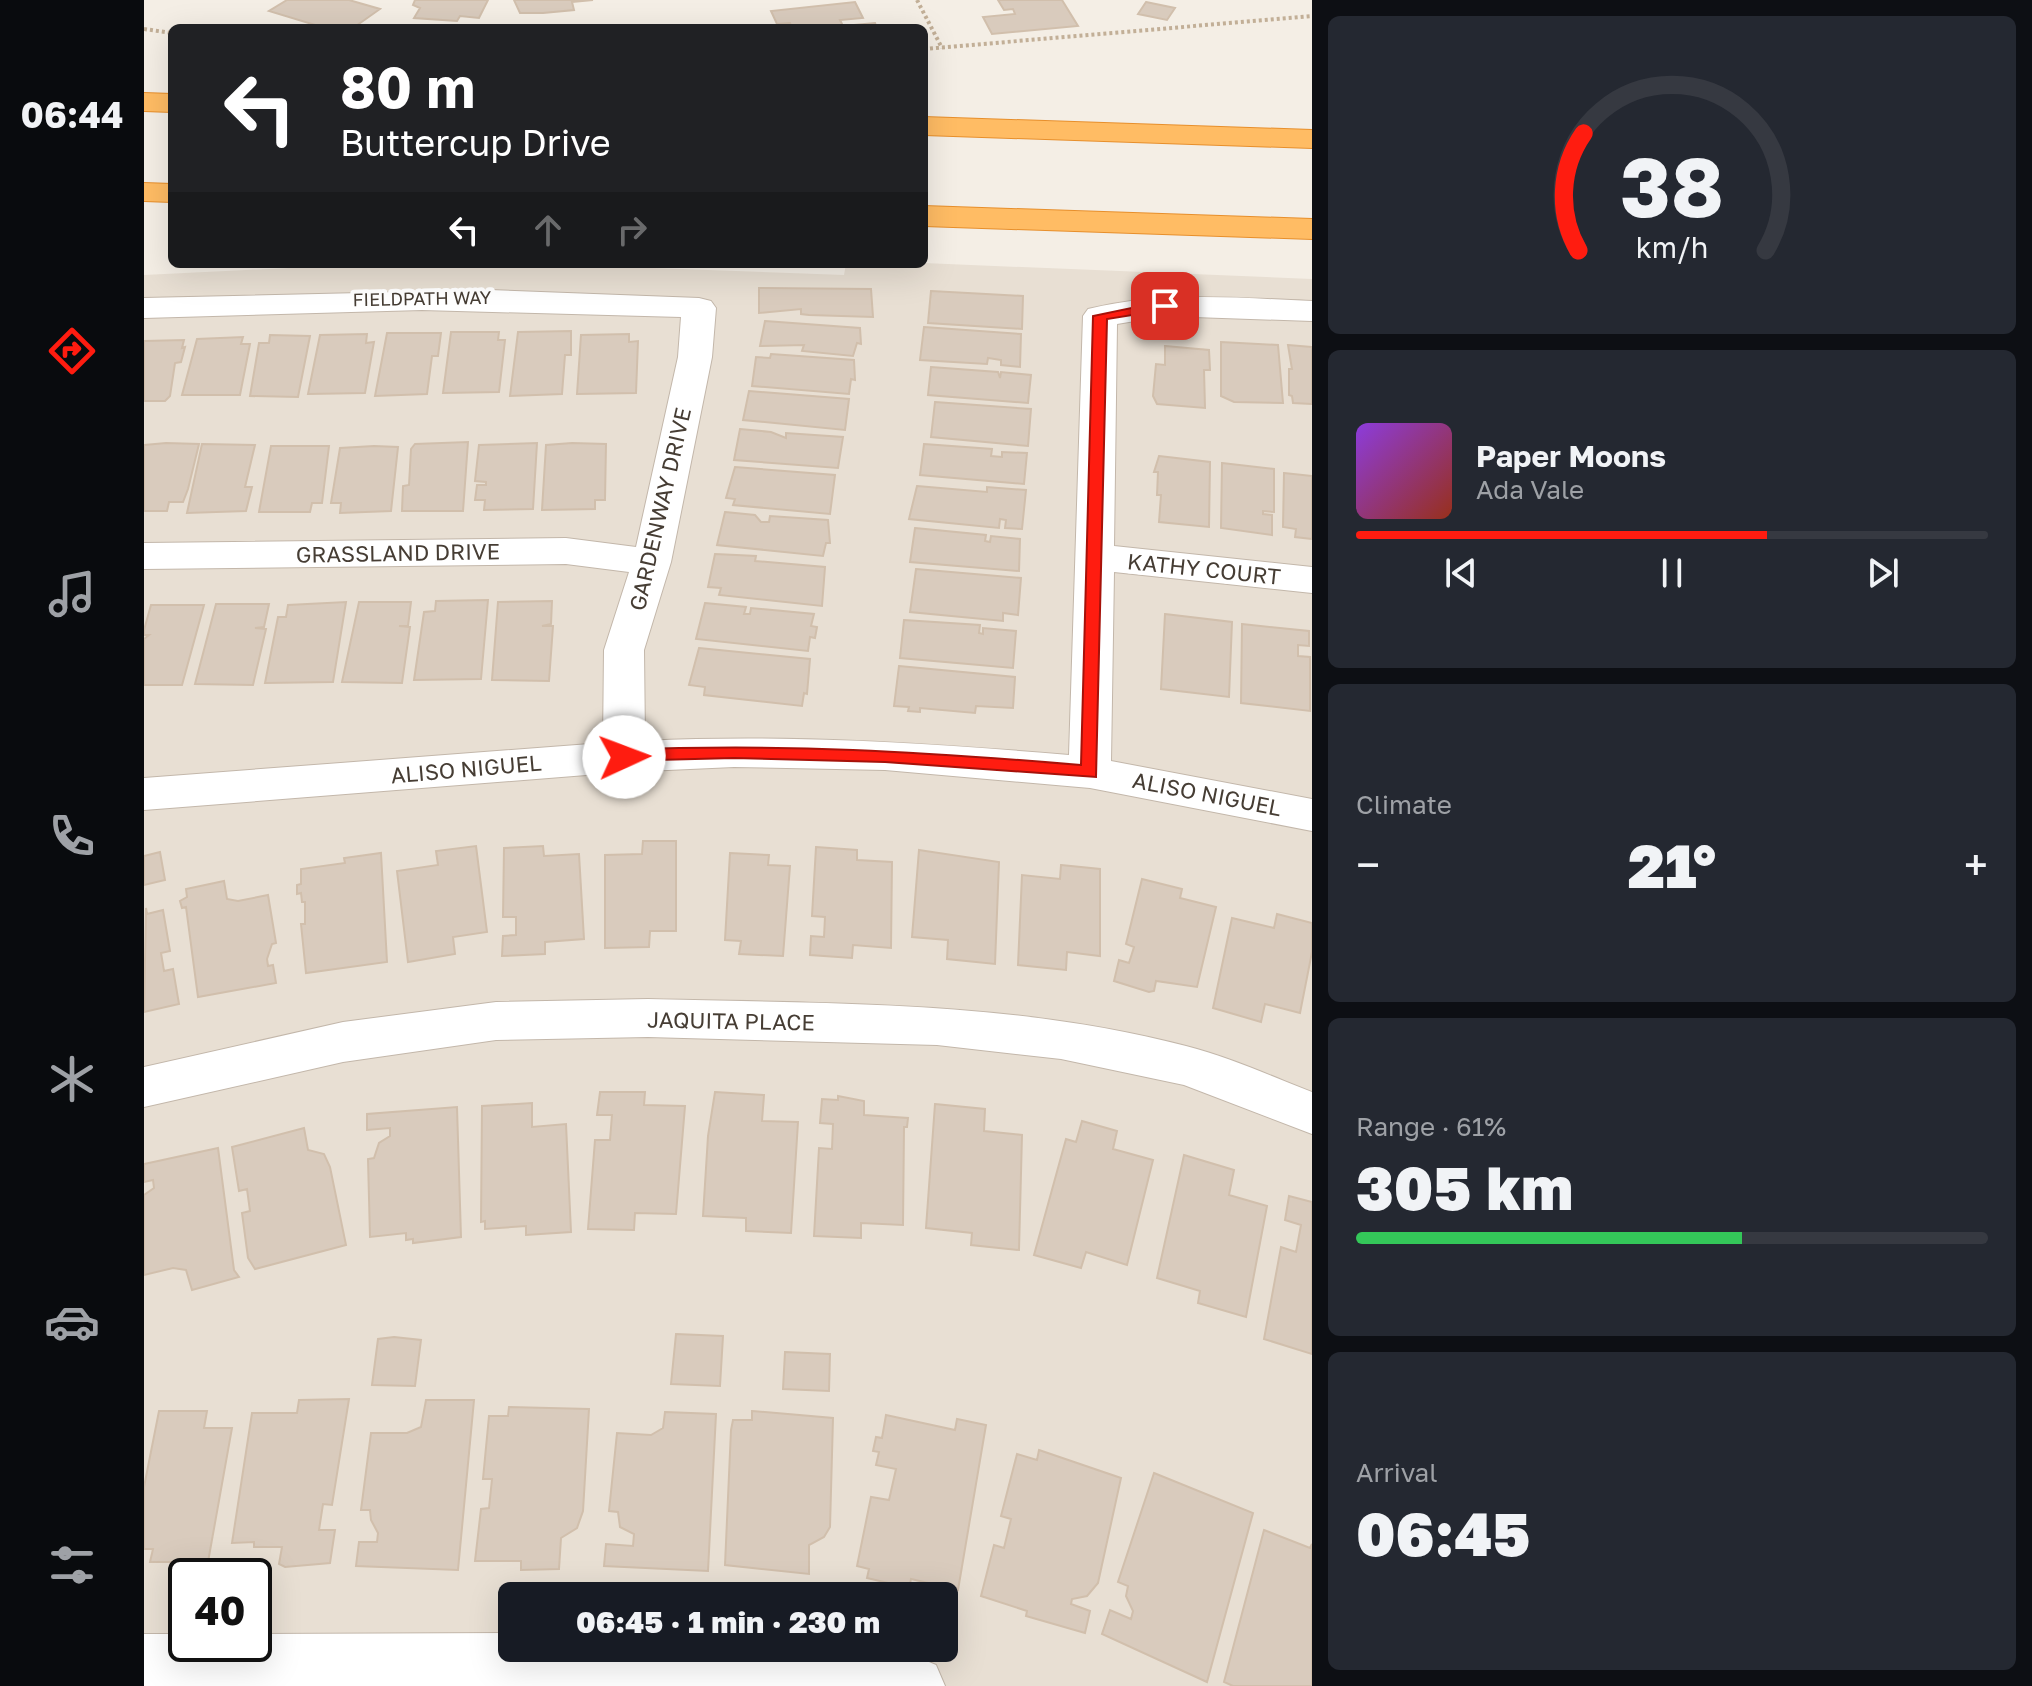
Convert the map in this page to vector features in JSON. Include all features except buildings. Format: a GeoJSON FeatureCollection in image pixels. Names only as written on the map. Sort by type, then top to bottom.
{"type":"FeatureCollection","features":[{"type":"Feature","properties":{"kind":"highway"},"geometry":{"type":"LineString","coordinates":[[144,102],[168,103]]}},
{"type":"Feature","properties":{"kind":"highway"},"geometry":{"type":"LineString","coordinates":[[928,126],[1312,139]]}},
{"type":"Feature","properties":{"kind":"highway"},"geometry":{"type":"LineString","coordinates":[[144,192],[168,193]]}},
{"type":"Feature","properties":{"kind":"highway"},"geometry":{"type":"LineString","coordinates":[[928,216],[1312,229]]}},
{"type":"Feature","properties":{"kind":"street","name":"FIELDPATH WAY"},"geometry":{"type":"LineString","coordinates":[[144,308],[460,297],[595,300],[699,308]]}},
{"type":"Feature","properties":{"kind":"street"},"geometry":{"type":"LineString","coordinates":[[1090,772],[1100,316],[1165,306],[1312,311]]}},
{"type":"Feature","properties":{"kind":"street","name":"GARDENWAY DRIVE"},"geometry":{"type":"LineString","coordinates":[[624,757],[624,650],[652,562],[695,357],[699,308]]}},
{"type":"Feature","properties":{"kind":"street","name":"GRASSLAND DRIVE"},"geometry":{"type":"LineString","coordinates":[[144,556],[566,551],[652,562]]}},
{"type":"Feature","properties":{"kind":"street","name":"KATHY COURT"},"geometry":{"type":"LineString","coordinates":[[1095,557],[1312,580]]}},
{"type":"Feature","properties":{"kind":"street","name":"ALISO NIGUEL"},"geometry":{"type":"LineString","coordinates":[[144,794],[624,757],[734,752],[885,755],[1090,772],[1312,815]]}},
{"type":"Feature","properties":{"kind":"street","name":"JAQUITA PLACE"},"geometry":{"type":"LineString","coordinates":[[144,1087],[358,1040],[496,1021],[648,1018],[937,1026],[1061,1039],[1188,1066],[1312,1113]]}},
{"type":"Feature","properties":{"kind":"street"},"geometry":{"type":"LineString","coordinates":[[144,1664],[748,1675],[915,1686]]}},
{"type":"Feature","properties":{"kind":"path"},"geometry":{"type":"LineString","coordinates":[[917,0],[942,48]]}},
{"type":"Feature","properties":{"kind":"path"},"geometry":{"type":"LineString","coordinates":[[928,49],[1312,16]]}},
{"type":"Feature","properties":{"kind":"path"},"geometry":{"type":"LineString","coordinates":[[144,29],[168,32]]}},
{"type":"Feature","properties":{"kind":"shaded area"},"geometry":{"type":"Polygon","coordinates":[[[928,263],[1312,279],[1312,1686],[144,1686],[144,275],[290,268],[651,268],[844,275],[845,268],[928,268],[928,263]]]}},
{"type":"Feature","properties":{"kind":"route"},"geometry":{"type":"LineString","coordinates":[[624,757],[734,752],[885,755],[1090,772],[1100,316],[1165,306]]}}]}
